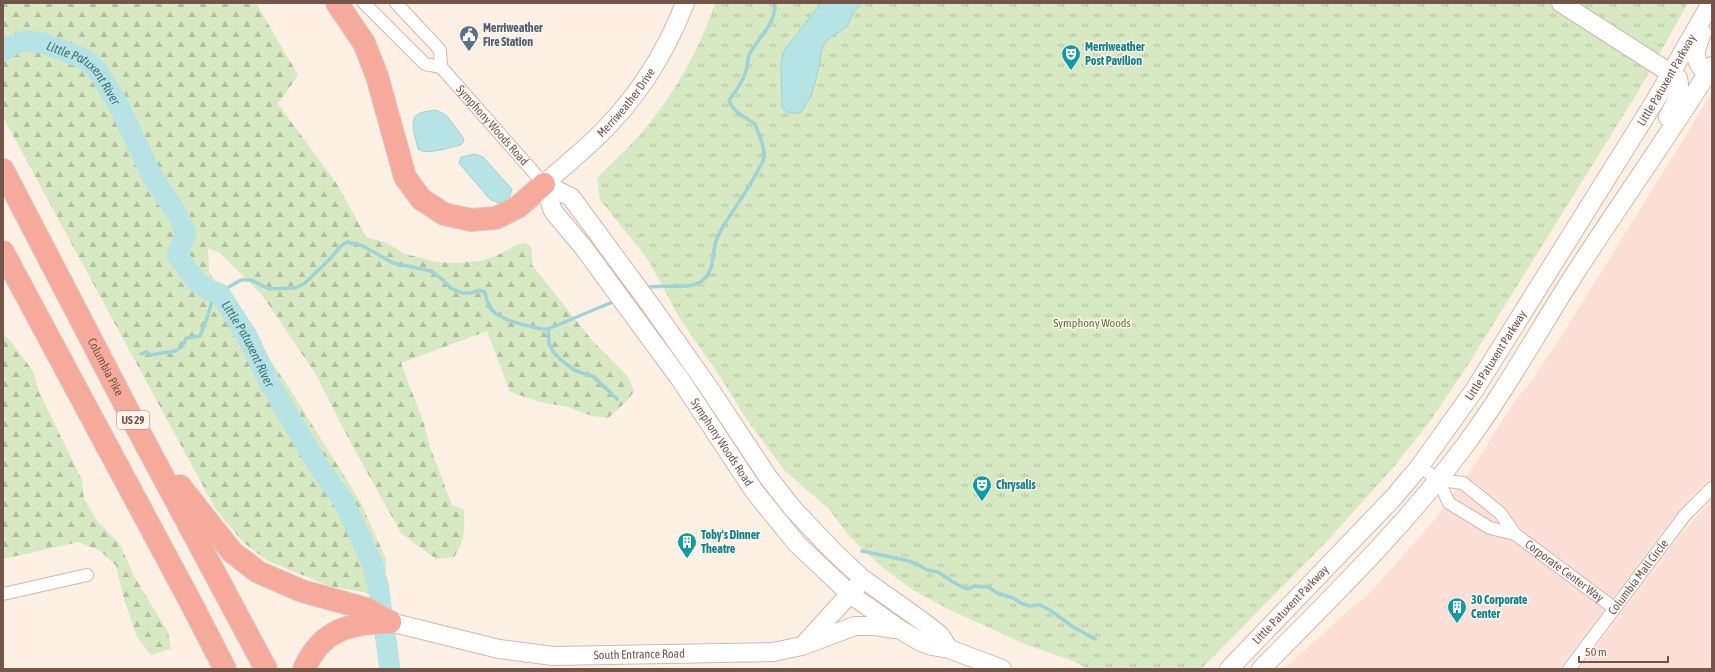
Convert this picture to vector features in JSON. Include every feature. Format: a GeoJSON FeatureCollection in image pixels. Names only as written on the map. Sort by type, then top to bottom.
{"type":"FeatureCollection","features":[{"type":"Feature","properties":{"kind":"highway"},"geometry":{"type":"LineString","coordinates":[[337,3],[364,43],[377,76],[405,177],[421,199],[444,214],[471,220],[496,218],[518,207],[544,184]]}},
{"type":"Feature","properties":{"kind":"highway","name":"Columbia Pike"},"geometry":{"type":"LineString","coordinates":[[3,170],[136,426],[266,669]]}},
{"type":"Feature","properties":{"kind":"highway","name":"US 29"},"geometry":{"type":"LineString","coordinates":[[3,252],[225,669]]}},
{"type":"Feature","properties":{"kind":"highway"},"geometry":{"type":"LineString","coordinates":[[3,277],[190,601]]}},
{"type":"Feature","properties":{"kind":"highway"},"geometry":{"type":"LineString","coordinates":[[136,426],[217,535],[232,552],[245,563],[258,572],[289,586],[367,616],[390,622]]}},
{"type":"Feature","properties":{"kind":"highway"},"geometry":{"type":"LineString","coordinates":[[304,669],[309,657],[330,635],[367,616]]}},
{"type":"Feature","properties":{"kind":"street"},"geometry":{"type":"LineString","coordinates":[[364,3],[425,64],[441,67],[440,50],[396,3]]}},
{"type":"Feature","properties":{"kind":"street","name":"Merriweather Drive"},"geometry":{"type":"LineString","coordinates":[[544,184],[594,140],[623,109],[641,85],[666,45],[673,33],[685,3]]}},
{"type":"Feature","properties":{"kind":"street"},"geometry":{"type":"LineString","coordinates":[[1561,3],[1671,72],[1678,78],[1680,87],[1679,93],[1648,164]]}},
{"type":"Feature","properties":{"kind":"street","name":"Little Patuxent Parkway"},"geometry":{"type":"LineString","coordinates":[[1229,669],[1360,534],[1420,466],[1474,389],[1626,146],[1711,3]]}},
{"type":"Feature","properties":{"kind":"street"},"geometry":{"type":"LineString","coordinates":[[1709,70],[1696,63],[1695,56],[1696,47],[1712,6]]}},
{"type":"Feature","properties":{"kind":"street","name":"Symphony Woods Road"},"geometry":{"type":"LineString","coordinates":[[441,67],[544,184],[571,198],[649,303],[780,493],[810,528],[863,579],[940,635],[949,649]]}},
{"type":"Feature","properties":{"kind":"street","name":"Little Patuxent Parkway"},"geometry":{"type":"LineString","coordinates":[[1261,669],[1374,554],[1438,480],[1464,447],[1494,404],[1562,294],[1709,70]]}},
{"type":"Feature","properties":{"kind":"street"},"geometry":{"type":"LineString","coordinates":[[1574,276],[1574,252],[1576,244],[1626,146]]}},
{"type":"Feature","properties":{"kind":"street","name":"Symphony Woods Road"},"geometry":{"type":"LineString","coordinates":[[544,184],[553,211],[583,247],[630,310],[680,379],[754,491],[782,527],[850,594],[901,630],[919,641],[932,646],[949,649],[1002,669]]}},
{"type":"Feature","properties":{"kind":"street"},"geometry":{"type":"LineString","coordinates":[[1552,264],[1560,272],[1562,294]]}},
{"type":"Feature","properties":{"kind":"street"},"geometry":{"type":"LineString","coordinates":[[722,444],[732,448],[742,457],[773,499]]}},
{"type":"Feature","properties":{"kind":"street","name":"Corporate Center Way"},"geometry":{"type":"LineString","coordinates":[[1420,466],[1438,480],[1449,503],[1490,528],[1515,534]]}},
{"type":"Feature","properties":{"kind":"street","name":"Corporate Center Way"},"geometry":{"type":"LineString","coordinates":[[1438,480],[1463,483],[1500,513],[1515,534],[1614,608]]}},
{"type":"Feature","properties":{"kind":"street","name":"Columbia Mall Circle"},"geometry":{"type":"LineString","coordinates":[[1568,669],[1685,515],[1712,488]]}},
{"type":"Feature","properties":{"kind":"street"},"geometry":{"type":"LineString","coordinates":[[3,594],[87,575]]}},
{"type":"Feature","properties":{"kind":"street"},"geometry":{"type":"LineString","coordinates":[[802,646],[863,579]]}},
{"type":"Feature","properties":{"kind":"street","name":"South Entrance Road"},"geometry":{"type":"LineString","coordinates":[[390,622],[499,649],[553,656],[772,652],[802,646],[855,626],[875,626],[901,630]]}},
{"type":"Feature","properties":{"kind":"shaded area"},"geometry":{"type":"Polygon","coordinates":[[[1712,93],[1712,477],[1695,493],[1670,522],[1559,669],[1284,669],[1349,610],[1369,594],[1433,522],[1477,461],[1514,402],[1529,384],[1564,332],[1712,93]]]}},
{"type":"Feature","properties":{"kind":"shaded area"},"geometry":{"type":"Polygon","coordinates":[[[1712,499],[1712,669],[1579,669],[1680,535],[1712,499]]]}},
{"type":"Feature","properties":{"kind":"green space"},"geometry":{"type":"Polygon","coordinates":[[[3,3],[256,3],[298,75],[278,104],[337,184],[366,237],[387,243],[405,254],[437,262],[457,263],[480,261],[496,256],[518,244],[524,243],[529,245],[532,250],[532,265],[591,339],[628,377],[634,391],[628,400],[608,418],[592,416],[568,407],[540,402],[510,392],[487,331],[401,363],[452,505],[464,510],[464,534],[458,551],[454,557],[436,559],[401,533],[352,445],[315,373],[262,295],[220,253],[208,248],[209,272],[286,383],[360,501],[386,559],[386,578],[368,593],[329,586],[268,561],[244,543],[216,510],[3,117],[3,3]]]}},
{"type":"Feature","properties":{"kind":"green space","name":"Symphony Woods"},"geometry":{"type":"Polygon","coordinates":[[[715,3],[1688,3],[1639,90],[1466,368],[1428,424],[1392,469],[1328,540],[1201,669],[1088,669],[1073,661],[1027,645],[948,609],[913,590],[883,568],[851,538],[828,508],[785,471],[745,417],[721,378],[679,317],[647,258],[600,200],[597,178],[630,146],[669,97],[695,52],[715,3]]]}},
{"type":"Feature","properties":{"kind":"green space"},"geometry":{"type":"Polygon","coordinates":[[[3,334],[8,338],[33,371],[39,392],[82,480],[84,499],[98,522],[120,544],[134,576],[168,632],[171,649],[151,655],[137,637],[123,596],[116,566],[102,552],[79,542],[3,559],[3,334]]]}},
{"type":"Feature","properties":{"kind":"water"},"geometry":{"type":"Polygon","coordinates":[[[821,3],[863,3],[851,15],[848,25],[826,41],[822,50],[815,83],[805,106],[800,113],[787,112],[782,108],[781,61],[785,49],[821,3]]]}},
{"type":"Feature","properties":{"kind":"water"},"geometry":{"type":"Polygon","coordinates":[[[436,110],[446,115],[463,137],[464,141],[461,145],[445,149],[427,152],[422,151],[418,149],[413,129],[414,119],[420,113],[436,110]]]}},
{"type":"Feature","properties":{"kind":"water"},"geometry":{"type":"Polygon","coordinates":[[[475,154],[483,157],[512,189],[509,199],[502,204],[491,200],[459,163],[461,157],[475,154]]]}},
{"type":"Feature","properties":{"kind":"waterway"},"geometry":{"type":"LineString","coordinates":[[645,288],[659,286],[689,286],[702,281],[707,276],[712,265],[716,240],[763,162],[764,150],[755,124],[739,114],[733,108],[729,100],[744,77],[749,55],[773,18],[775,3]]}},
{"type":"Feature","properties":{"kind":"waterway","name":"Little Patuxent River"},"geometry":{"type":"LineString","coordinates":[[3,51],[15,44],[25,41],[43,43],[85,59],[98,71],[119,106],[153,178],[178,215],[186,233],[177,255],[196,281],[206,289],[220,294],[247,336],[270,384],[319,467],[344,502],[372,563],[378,585],[390,669]]}},
{"type":"Feature","properties":{"kind":"waterway"},"geometry":{"type":"LineString","coordinates":[[141,354],[146,352],[151,355],[172,352],[180,348],[184,344],[186,338],[200,336],[212,301],[225,289],[241,280],[251,280],[269,289],[295,288],[304,284],[341,246],[347,242],[363,246],[393,263],[431,271],[452,289],[463,293],[472,293],[478,290],[485,292],[491,309],[502,317],[542,329],[548,329],[615,301]]}},
{"type":"Feature","properties":{"kind":"waterway"},"geometry":{"type":"LineString","coordinates":[[548,329],[549,344],[554,353],[574,370],[594,377],[617,399]]}},
{"type":"Feature","properties":{"kind":"waterway"},"geometry":{"type":"LineString","coordinates":[[862,551],[917,564],[927,570],[938,572],[967,589],[975,586],[988,587],[997,593],[1013,598],[1029,606],[1040,605],[1050,610],[1073,627],[1095,639]]}},
{"type":"Feature","properties":{"kind":"place","name":"Merriweather Fire Station"},"geometry":{"type":"Point","coordinates":[469,52]}},
{"type":"Feature","properties":{"kind":"place","name":"Merriweather Post Pavilion"},"geometry":{"type":"Point","coordinates":[1071,71]}},
{"type":"Feature","properties":{"kind":"place","name":"Chrysalis"},"geometry":{"type":"Point","coordinates":[982,502]}},
{"type":"Feature","properties":{"kind":"place","name":"Toby's Dinner Theatre"},"geometry":{"type":"Point","coordinates":[687,559]}},
{"type":"Feature","properties":{"kind":"place","name":"30 Corporate Center"},"geometry":{"type":"Point","coordinates":[1457,624]}}]}
